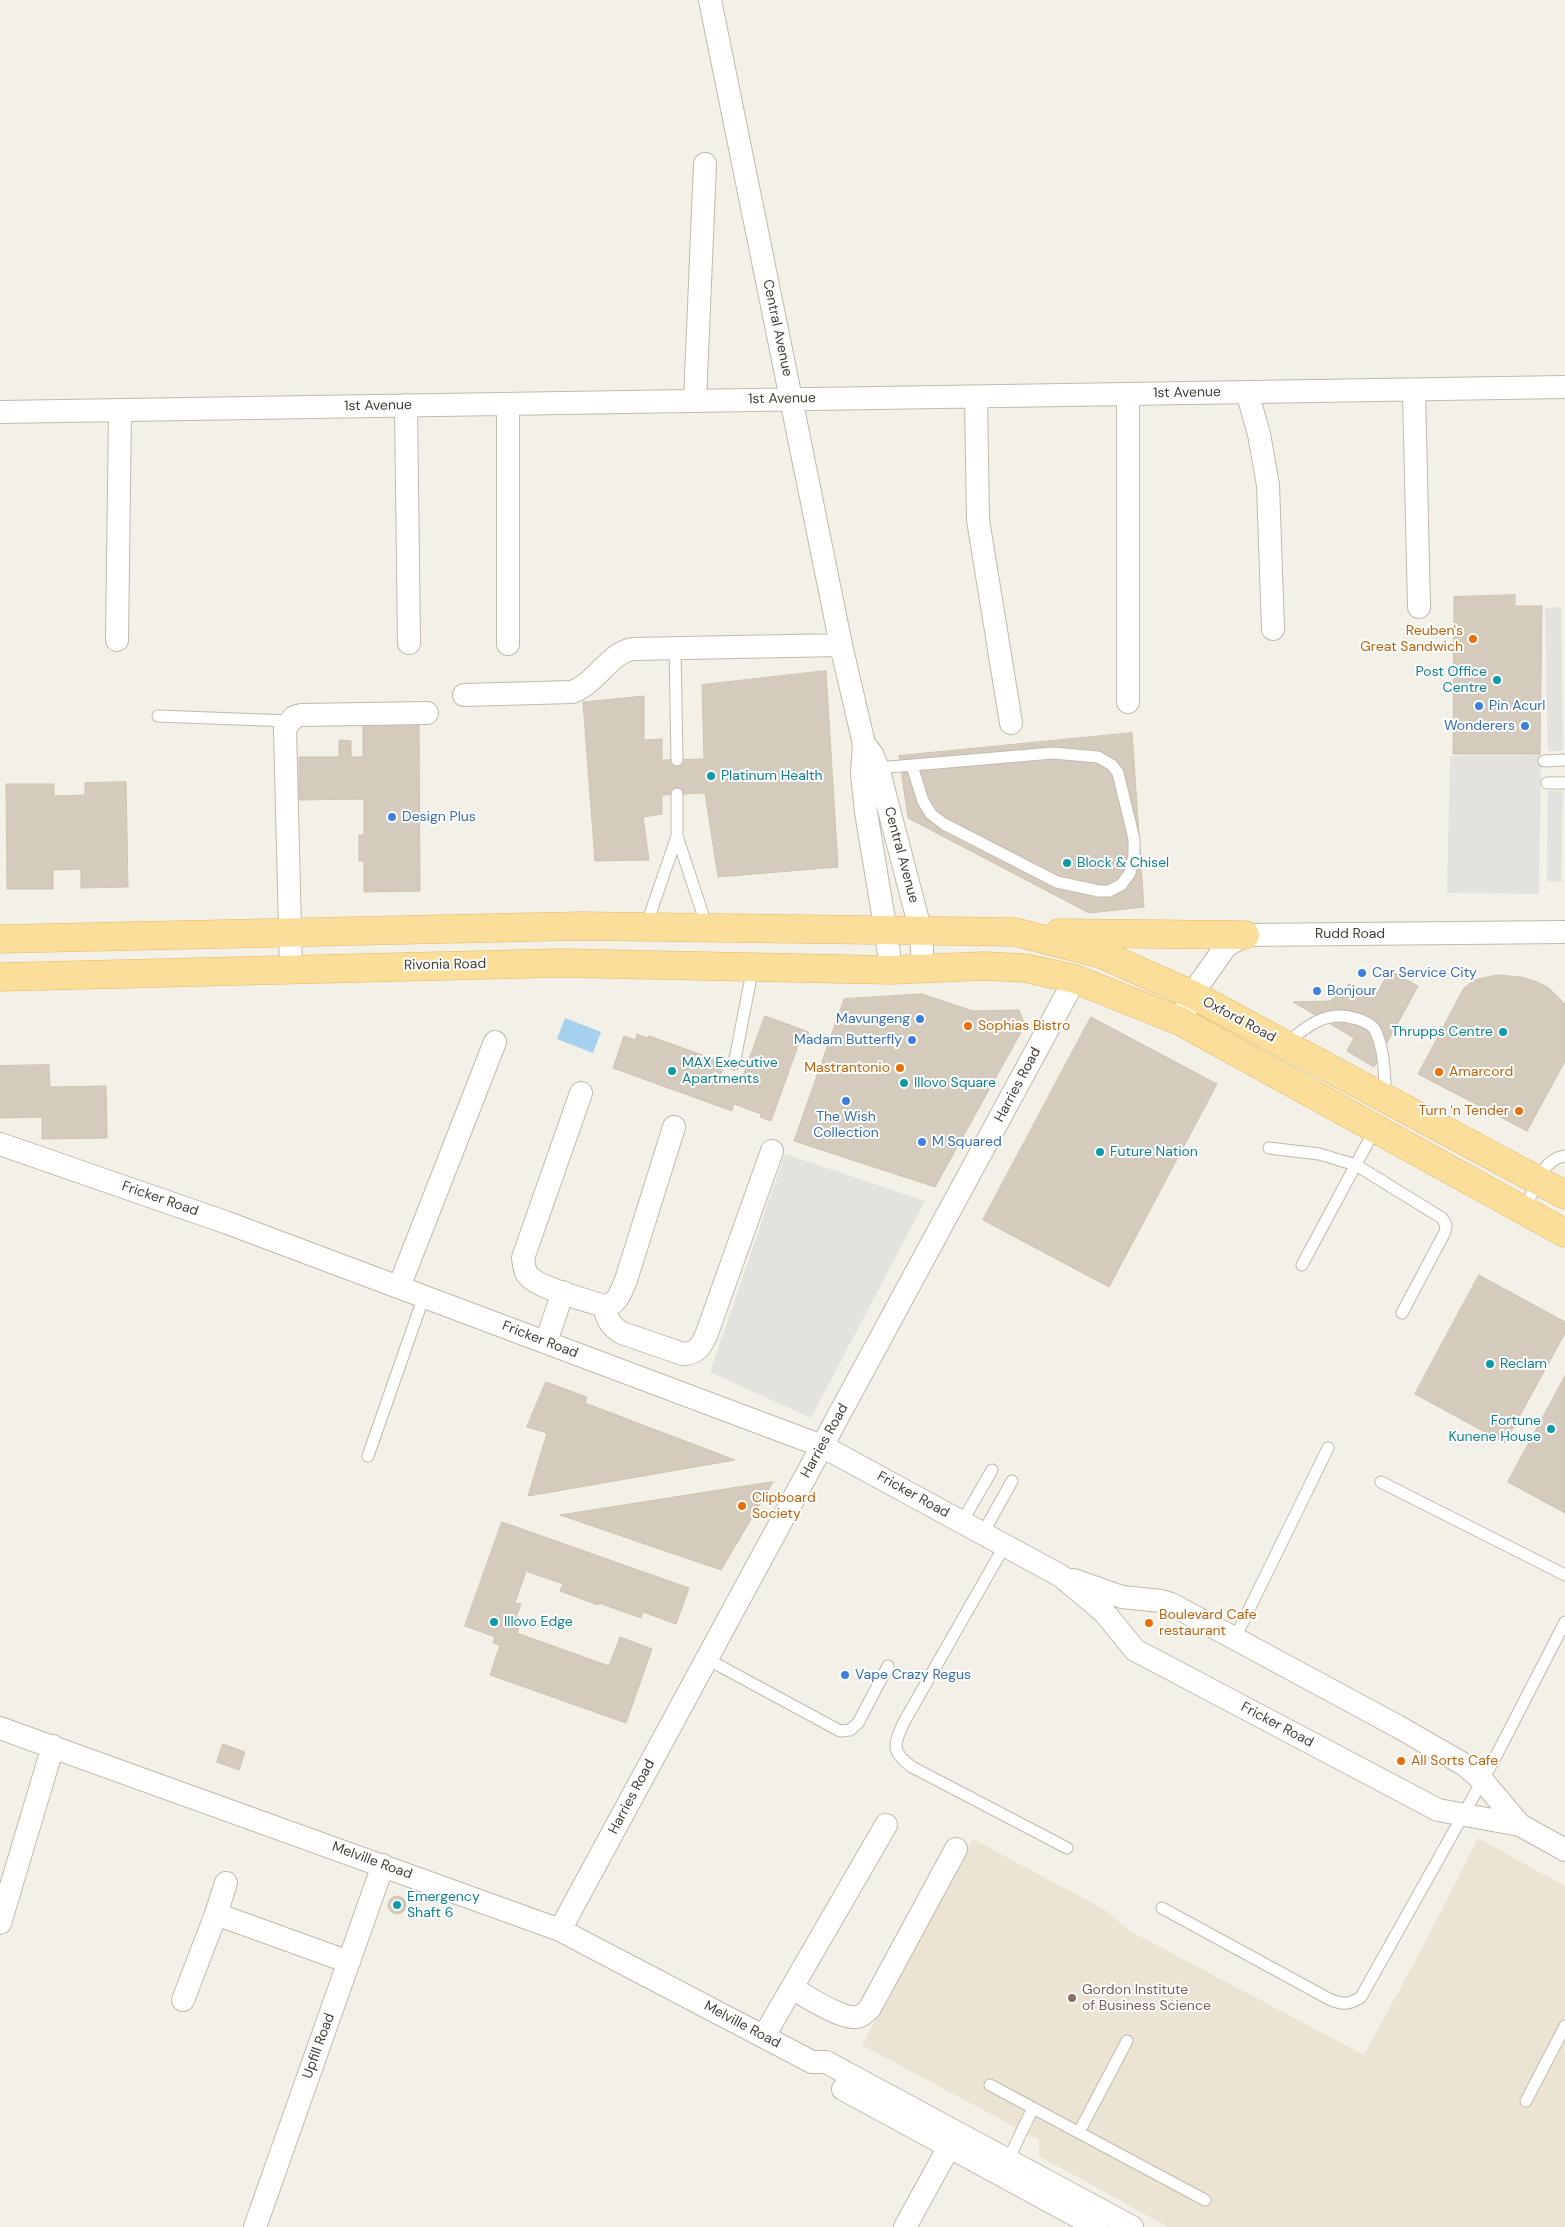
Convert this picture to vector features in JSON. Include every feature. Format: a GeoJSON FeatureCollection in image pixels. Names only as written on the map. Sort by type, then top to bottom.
{"type":"FeatureCollection","features":[{"type":"Feature","properties":{"kind":"main road"},"geometry":{"type":"LineString","coordinates":[[0,939],[581,926],[886,932]]}},
{"type":"Feature","properties":{"kind":"main road","name":"Oxford Road"},"geometry":{"type":"LineString","coordinates":[[886,932],[1015,932],[1101,954],[1193,995],[1565,1195]]}},
{"type":"Feature","properties":{"kind":"main road"},"geometry":{"type":"LineString","coordinates":[[1015,932],[1245,935]]}},
{"type":"Feature","properties":{"kind":"main road","name":"Rivonia Road"},"geometry":{"type":"LineString","coordinates":[[0,978],[561,963],[891,970]]}},
{"type":"Feature","properties":{"kind":"main road","name":"Oxford Road"},"geometry":{"type":"LineString","coordinates":[[891,970],[983,966],[1025,968],[1075,979],[1180,1021],[1565,1232]]}},
{"type":"Feature","properties":{"kind":"street","name":"Central Avenue"},"geometry":{"type":"LineString","coordinates":[[710,0],[792,399],[840,645],[864,744],[862,774],[866,812],[891,970]]}},
{"type":"Feature","properties":{"kind":"street"},"geometry":{"type":"LineString","coordinates":[[695,401],[705,164]]}},
{"type":"Feature","properties":{"kind":"street","name":"1st Avenue"},"geometry":{"type":"LineString","coordinates":[[0,412],[1565,387]]}},
{"type":"Feature","properties":{"kind":"street"},"geometry":{"type":"LineString","coordinates":[[1414,390],[1419,607]]}},
{"type":"Feature","properties":{"kind":"street"},"geometry":{"type":"LineString","coordinates":[[1247,392],[1260,434],[1268,486],[1273,629]]}},
{"type":"Feature","properties":{"kind":"street"},"geometry":{"type":"LineString","coordinates":[[1128,394],[1128,702]]}},
{"type":"Feature","properties":{"kind":"street"},"geometry":{"type":"LineString","coordinates":[[976,397],[978,520],[1011,723]]}},
{"type":"Feature","properties":{"kind":"street"},"geometry":{"type":"LineString","coordinates":[[508,404],[508,644]]}},
{"type":"Feature","properties":{"kind":"street"},"geometry":{"type":"LineString","coordinates":[[406,405],[409,643]]}},
{"type":"Feature","properties":{"kind":"street"},"geometry":{"type":"LineString","coordinates":[[117,640],[120,410]]}},
{"type":"Feature","properties":{"kind":"street"},"geometry":{"type":"LineString","coordinates":[[464,695],[572,692],[585,685],[626,650],[840,645]]}},
{"type":"Feature","properties":{"kind":"street"},"geometry":{"type":"LineString","coordinates":[[290,970],[284,736],[289,721],[301,715],[427,713]]}},
{"type":"Feature","properties":{"kind":"street","name":"Central Avenue"},"geometry":{"type":"LineString","coordinates":[[864,744],[872,754],[878,768],[921,932],[922,970]]}},
{"type":"Feature","properties":{"kind":"street","name":"Rudd Road"},"geometry":{"type":"LineString","coordinates":[[1245,935],[1565,932]]}},
{"type":"Feature","properties":{"kind":"street"},"geometry":{"type":"LineString","coordinates":[[1180,1021],[1193,995],[1226,946],[1245,935]]}},
{"type":"Feature","properties":{"kind":"street","name":"Harries Road"},"geometry":{"type":"LineString","coordinates":[[560,1930],[1075,979]]}},
{"type":"Feature","properties":{"kind":"street"},"geometry":{"type":"LineString","coordinates":[[399,1287],[495,1042]]}},
{"type":"Feature","properties":{"kind":"street"},"geometry":{"type":"LineString","coordinates":[[581,1093],[523,1258],[528,1275],[534,1280],[563,1292],[604,1306],[610,1306],[620,1294],[674,1127]]}},
{"type":"Feature","properties":{"kind":"street","name":"Fricker Road"},"geometry":{"type":"LineString","coordinates":[[0,1144],[226,1222],[822,1446],[1061,1576],[1122,1596],[1171,1604],[1235,1638],[1397,1726],[1464,1765],[1482,1780],[1520,1825]]}},
{"type":"Feature","properties":{"kind":"street"},"geometry":{"type":"LineString","coordinates":[[604,1306],[608,1321],[613,1328],[683,1354],[691,1354],[698,1349],[707,1332],[772,1151]]}},
{"type":"Feature","properties":{"kind":"street"},"geometry":{"type":"LineString","coordinates":[[546,1342],[563,1292]]}},
{"type":"Feature","properties":{"kind":"street","name":"Fricker Road"},"geometry":{"type":"LineString","coordinates":[[1061,1576],[1104,1612],[1135,1650],[1438,1810],[1520,1825],[1565,1850]]}},
{"type":"Feature","properties":{"kind":"street","name":"Melville Road"},"geometry":{"type":"LineString","coordinates":[[0,1728],[560,1930],[812,2062],[826,2062],[1004,2167],[1097,2227]]}},
{"type":"Feature","properties":{"kind":"street"},"geometry":{"type":"LineString","coordinates":[[0,1923],[53,1746]]}},
{"type":"Feature","properties":{"kind":"street"},"geometry":{"type":"LineString","coordinates":[[764,2036],[886,1825]]}},
{"type":"Feature","properties":{"kind":"street"},"geometry":{"type":"LineString","coordinates":[[792,1988],[841,2014],[857,2017],[864,2014],[870,2008],[956,1850]]}},
{"type":"Feature","properties":{"kind":"street","name":"Upfill Road"},"geometry":{"type":"LineString","coordinates":[[255,2227],[383,1865]]}},
{"type":"Feature","properties":{"kind":"street"},"geometry":{"type":"LineString","coordinates":[[183,2000],[226,1884]]}},
{"type":"Feature","properties":{"kind":"street"},"geometry":{"type":"LineString","coordinates":[[216,1914],[349,1962]]}},
{"type":"Feature","properties":{"kind":"street","name":"Melville Road"},"geometry":{"type":"LineString","coordinates":[[812,2062],[820,2076],[949,2147],[1004,2167],[1132,2227]]}},
{"type":"Feature","properties":{"kind":"street"},"geometry":{"type":"LineString","coordinates":[[905,2227],[949,2147]]}},
{"type":"Feature","properties":{"kind":"lane"},"geometry":{"type":"LineString","coordinates":[[675,648],[677,760]]}},
{"type":"Feature","properties":{"kind":"lane"},"geometry":{"type":"LineString","coordinates":[[158,716],[289,721]]}},
{"type":"Feature","properties":{"kind":"lane"},"geometry":{"type":"LineString","coordinates":[[878,768],[1053,753],[1098,757],[1112,765],[1118,773],[1134,839],[1130,873],[1120,885],[1109,890],[1099,891],[1056,882],[1027,868],[944,824],[931,814],[923,801],[912,766]]}},
{"type":"Feature","properties":{"kind":"lane"},"geometry":{"type":"LineString","coordinates":[[1544,761],[1565,760]]}},
{"type":"Feature","properties":{"kind":"lane"},"geometry":{"type":"LineString","coordinates":[[1547,783],[1565,783]]}},
{"type":"Feature","properties":{"kind":"lane"},"geometry":{"type":"LineString","coordinates":[[676,794],[677,836],[707,928]]}},
{"type":"Feature","properties":{"kind":"lane"},"geometry":{"type":"LineString","coordinates":[[645,928],[677,836]]}},
{"type":"Feature","properties":{"kind":"lane"},"geometry":{"type":"LineString","coordinates":[[734,1064],[753,967]]}},
{"type":"Feature","properties":{"kind":"lane"},"geometry":{"type":"LineString","coordinates":[[1285,1045],[1304,1028],[1320,1019],[1335,1015],[1350,1016],[1365,1022],[1375,1029],[1380,1044],[1386,1099]]}},
{"type":"Feature","properties":{"kind":"lane"},"geometry":{"type":"LineString","coordinates":[[1302,1265],[1376,1127]]}},
{"type":"Feature","properties":{"kind":"lane"},"geometry":{"type":"LineString","coordinates":[[1269,1148],[1319,1154],[1356,1166],[1442,1218],[1446,1225],[1446,1232],[1402,1313]]}},
{"type":"Feature","properties":{"kind":"lane"},"geometry":{"type":"LineString","coordinates":[[1525,1210],[1541,1172],[1550,1162],[1565,1156]]}},
{"type":"Feature","properties":{"kind":"lane"},"geometry":{"type":"LineString","coordinates":[[368,1456],[424,1296]]}},
{"type":"Feature","properties":{"kind":"lane"},"geometry":{"type":"LineString","coordinates":[[1235,1638],[1328,1448]]}},
{"type":"Feature","properties":{"kind":"lane"},"geometry":{"type":"LineString","coordinates":[[962,1522],[992,1470]]}},
{"type":"Feature","properties":{"kind":"lane"},"geometry":{"type":"LineString","coordinates":[[983,1533],[1012,1481]]}},
{"type":"Feature","properties":{"kind":"lane"},"geometry":{"type":"LineString","coordinates":[[1381,1482],[1565,1575]]}},
{"type":"Feature","properties":{"kind":"lane"},"geometry":{"type":"LineString","coordinates":[[1005,1545],[904,1722],[896,1739],[895,1749],[900,1758],[912,1767],[1067,1848]]}},
{"type":"Feature","properties":{"kind":"lane"},"geometry":{"type":"LineString","coordinates":[[1162,1908],[1341,2004],[1352,2003],[1361,1997],[1500,1750],[1565,1622]]}},
{"type":"Feature","properties":{"kind":"lane"},"geometry":{"type":"LineString","coordinates":[[707,1659],[840,1730],[850,1730],[858,1723],[888,1666]]}},
{"type":"Feature","properties":{"kind":"lane"},"geometry":{"type":"LineString","coordinates":[[1526,2101],[1565,2026]]}},
{"type":"Feature","properties":{"kind":"lane"},"geometry":{"type":"LineString","coordinates":[[1079,2132],[1127,2042]]}},
{"type":"Feature","properties":{"kind":"lane"},"geometry":{"type":"LineString","coordinates":[[990,2085],[1205,2200]]}},
{"type":"Feature","properties":{"kind":"lane"},"geometry":{"type":"LineString","coordinates":[[1004,2167],[1033,2108]]}},
{"type":"Feature","properties":{"kind":"shaded area"},"geometry":{"type":"Polygon","coordinates":[[[1561,607],[1563,751],[1548,751],[1545,608],[1561,607]]]}},
{"type":"Feature","properties":{"kind":"shaded area"},"geometry":{"type":"Polygon","coordinates":[[[1541,755],[1539,894],[1447,893],[1450,756],[1541,755]]]}},
{"type":"Feature","properties":{"kind":"shaded area"},"geometry":{"type":"Polygon","coordinates":[[[1548,790],[1563,791],[1561,882],[1547,881],[1548,790]]]}},
{"type":"Feature","properties":{"kind":"shaded area"},"geometry":{"type":"Polygon","coordinates":[[[785,1154],[925,1201],[811,1418],[710,1372],[785,1154]]]}},
{"type":"Feature","properties":{"kind":"shaded area","name":"Gordon Institute of Business Science"},"geometry":{"type":"Polygon","coordinates":[[[1478,1838],[1565,1886],[1565,2227],[1168,2227],[1039,2156],[1039,2140],[862,2045],[973,1839],[1105,1910],[1130,1931],[1364,2055],[1427,1939],[1478,1838]]]}},
{"type":"Feature","properties":{"kind":"water"},"geometry":{"type":"Polygon","coordinates":[[[565,1018],[601,1032],[593,1053],[557,1039],[565,1018]]]}},
{"type":"Feature","properties":{"kind":"building","name":"Post Office Centre"},"geometry":{"type":"Polygon","coordinates":[[[1515,595],[1515,606],[1542,606],[1540,754],[1453,754],[1454,597],[1515,595]]]}},
{"type":"Feature","properties":{"kind":"building","name":"Platinum Health"},"geometry":{"type":"Polygon","coordinates":[[[826,671],[838,867],[718,877],[705,793],[662,795],[662,814],[643,817],[649,860],[595,861],[583,702],[644,696],[644,740],[662,739],[662,760],[704,759],[702,685],[826,671]]]}},
{"type":"Feature","properties":{"kind":"building","name":"Design Plus"},"geometry":{"type":"Polygon","coordinates":[[[419,721],[420,891],[364,892],[364,861],[359,861],[359,835],[364,835],[364,799],[299,800],[299,757],[339,757],[339,740],[351,741],[351,757],[363,757],[363,722],[419,721]]]}},
{"type":"Feature","properties":{"kind":"building","name":"Block & Chisel"},"geometry":{"type":"Polygon","coordinates":[[[1132,733],[1144,907],[1089,913],[908,818],[899,756],[1132,733]]]}},
{"type":"Feature","properties":{"kind":"building"},"geometry":{"type":"Polygon","coordinates":[[[126,782],[128,887],[81,888],[81,869],[53,870],[53,889],[7,889],[6,784],[54,784],[54,796],[85,795],[85,783],[126,782]]]}},
{"type":"Feature","properties":{"kind":"building"},"geometry":{"type":"Polygon","coordinates":[[[1390,971],[1418,986],[1374,1067],[1347,1051],[1354,1038],[1293,1002],[1330,1001],[1349,984],[1375,996],[1390,971]]]}},
{"type":"Feature","properties":{"kind":"building","name":"Thrupps Centre"},"geometry":{"type":"Polygon","coordinates":[[[1498,975],[1521,977],[1535,981],[1549,988],[1565,1004],[1565,1061],[1527,1131],[1418,1074],[1464,988],[1474,980],[1498,975]]]}},
{"type":"Feature","properties":{"kind":"building","name":"Illovo Square"},"geometry":{"type":"Polygon","coordinates":[[[922,994],[973,1011],[1019,1010],[1025,1025],[935,1187],[794,1141],[844,999],[922,994]]]}},
{"type":"Feature","properties":{"kind":"building","name":"MAX Executive Apartments"},"geometry":{"type":"Polygon","coordinates":[[[765,1016],[809,1032],[804,1045],[799,1043],[771,1121],[760,1117],[761,1114],[734,1104],[732,1111],[613,1068],[624,1036],[635,1040],[637,1034],[647,1038],[649,1036],[725,1063],[721,1074],[741,1081],[765,1016]]]}},
{"type":"Feature","properties":{"kind":"building","name":"Future Nation"},"geometry":{"type":"Polygon","coordinates":[[[1091,1017],[1217,1084],[1109,1287],[983,1220],[1091,1017]]]}},
{"type":"Feature","properties":{"kind":"building"},"geometry":{"type":"Polygon","coordinates":[[[49,1065],[50,1087],[106,1086],[107,1138],[42,1139],[42,1117],[0,1118],[0,1066],[49,1065]]]}},
{"type":"Feature","properties":{"kind":"building","name":"Reclam"},"geometry":{"type":"Polygon","coordinates":[[[1479,1275],[1565,1322],[1565,1333],[1505,1443],[1415,1394],[1479,1275]]]}},
{"type":"Feature","properties":{"kind":"building","name":"Fortune Kunene House"},"geometry":{"type":"Polygon","coordinates":[[[1565,1376],[1565,1513],[1508,1482],[1565,1376]]]}},
{"type":"Feature","properties":{"kind":"building"},"geometry":{"type":"Polygon","coordinates":[[[546,1382],[587,1397],[585,1403],[735,1460],[528,1496],[547,1433],[527,1427],[546,1382]]]}},
{"type":"Feature","properties":{"kind":"building"},"geometry":{"type":"Polygon","coordinates":[[[773,1482],[721,1570],[560,1515],[738,1487],[773,1482]]]}},
{"type":"Feature","properties":{"kind":"building","name":"Illovo Edge"},"geometry":{"type":"Polygon","coordinates":[[[502,1522],[689,1588],[676,1624],[643,1612],[641,1618],[599,1603],[598,1605],[560,1591],[563,1584],[526,1571],[515,1603],[521,1604],[516,1618],[522,1620],[517,1633],[609,1666],[620,1637],[652,1649],[626,1723],[490,1675],[500,1645],[493,1643],[495,1637],[465,1626],[502,1522]]]}},
{"type":"Feature","properties":{"kind":"building"},"geometry":{"type":"Polygon","coordinates":[[[223,1744],[245,1752],[239,1770],[217,1762],[223,1744]]]}},
{"type":"Feature","properties":{"kind":"building","name":"Emergency Shaft 6"},"geometry":{"type":"Polygon","coordinates":[[[397,1896],[405,1901],[406,1905],[401,1913],[397,1914],[389,1909],[388,1905],[393,1897],[397,1896]]]}},
{"type":"Feature","properties":{"kind":"place","name":"Reuben's Great Sandwich"},"geometry":{"type":"Point","coordinates":[1473,639]}},
{"type":"Feature","properties":{"kind":"place","name":"Post Office Centre"},"geometry":{"type":"Point","coordinates":[1497,680]}},
{"type":"Feature","properties":{"kind":"place","name":"Pin Acurl"},"geometry":{"type":"Point","coordinates":[1479,706]}},
{"type":"Feature","properties":{"kind":"place","name":"Wonderers"},"geometry":{"type":"Point","coordinates":[1525,726]}},
{"type":"Feature","properties":{"kind":"place","name":"Platinum Health"},"geometry":{"type":"Point","coordinates":[711,776]}},
{"type":"Feature","properties":{"kind":"place","name":"Design Plus"},"geometry":{"type":"Point","coordinates":[392,817]}},
{"type":"Feature","properties":{"kind":"place","name":"Block & Chisel"},"geometry":{"type":"Point","coordinates":[1067,863]}},
{"type":"Feature","properties":{"kind":"place","name":"Car Service City"},"geometry":{"type":"Point","coordinates":[1362,973]}},
{"type":"Feature","properties":{"kind":"place","name":"Bonjour"},"geometry":{"type":"Point","coordinates":[1317,991]}},
{"type":"Feature","properties":{"kind":"place","name":"Mavungeng"},"geometry":{"type":"Point","coordinates":[920,1019]}},
{"type":"Feature","properties":{"kind":"place","name":"Sophias Bistro"},"geometry":{"type":"Point","coordinates":[968,1026]}},
{"type":"Feature","properties":{"kind":"place","name":"Thrupps Centre"},"geometry":{"type":"Point","coordinates":[1503,1032]}},
{"type":"Feature","properties":{"kind":"place","name":"Madam Butterfly"},"geometry":{"type":"Point","coordinates":[912,1040]}},
{"type":"Feature","properties":{"kind":"place","name":"Mastrantonio"},"geometry":{"type":"Point","coordinates":[900,1068]}},
{"type":"Feature","properties":{"kind":"place","name":"MAX Executive Apartments"},"geometry":{"type":"Point","coordinates":[672,1071]}},
{"type":"Feature","properties":{"kind":"place","name":"Amarcord"},"geometry":{"type":"Point","coordinates":[1439,1072]}},
{"type":"Feature","properties":{"kind":"place","name":"Illovo Square"},"geometry":{"type":"Point","coordinates":[904,1083]}},
{"type":"Feature","properties":{"kind":"place","name":"The Wish Collection"},"geometry":{"type":"Point","coordinates":[846,1101]}},
{"type":"Feature","properties":{"kind":"place","name":"Turn 'n Tender"},"geometry":{"type":"Point","coordinates":[1519,1111]}},
{"type":"Feature","properties":{"kind":"place","name":"M Squared"},"geometry":{"type":"Point","coordinates":[922,1142]}},
{"type":"Feature","properties":{"kind":"place","name":"Future Nation"},"geometry":{"type":"Point","coordinates":[1100,1152]}},
{"type":"Feature","properties":{"kind":"place","name":"Reclam"},"geometry":{"type":"Point","coordinates":[1490,1364]}},
{"type":"Feature","properties":{"kind":"place","name":"Fortune Kunene House"},"geometry":{"type":"Point","coordinates":[1551,1429]}},
{"type":"Feature","properties":{"kind":"place","name":"Clipboard Society"},"geometry":{"type":"Point","coordinates":[742,1506]}},
{"type":"Feature","properties":{"kind":"place","name":"Illovo Edge"},"geometry":{"type":"Point","coordinates":[494,1622]}},
{"type":"Feature","properties":{"kind":"place","name":"Boulevard Cafe restaurant"},"geometry":{"type":"Point","coordinates":[1149,1623]}},
{"type":"Feature","properties":{"kind":"place","name":"Vape Crazy Regus"},"geometry":{"type":"Point","coordinates":[845,1675]}},
{"type":"Feature","properties":{"kind":"place","name":"All Sorts Cafe"},"geometry":{"type":"Point","coordinates":[1401,1761]}},
{"type":"Feature","properties":{"kind":"place","name":"Emergency Shaft 6"},"geometry":{"type":"Point","coordinates":[397,1905]}},
{"type":"Feature","properties":{"kind":"place","name":"Gordon Institute of Business Science"},"geometry":{"type":"Point","coordinates":[1072,1998]}}]}
